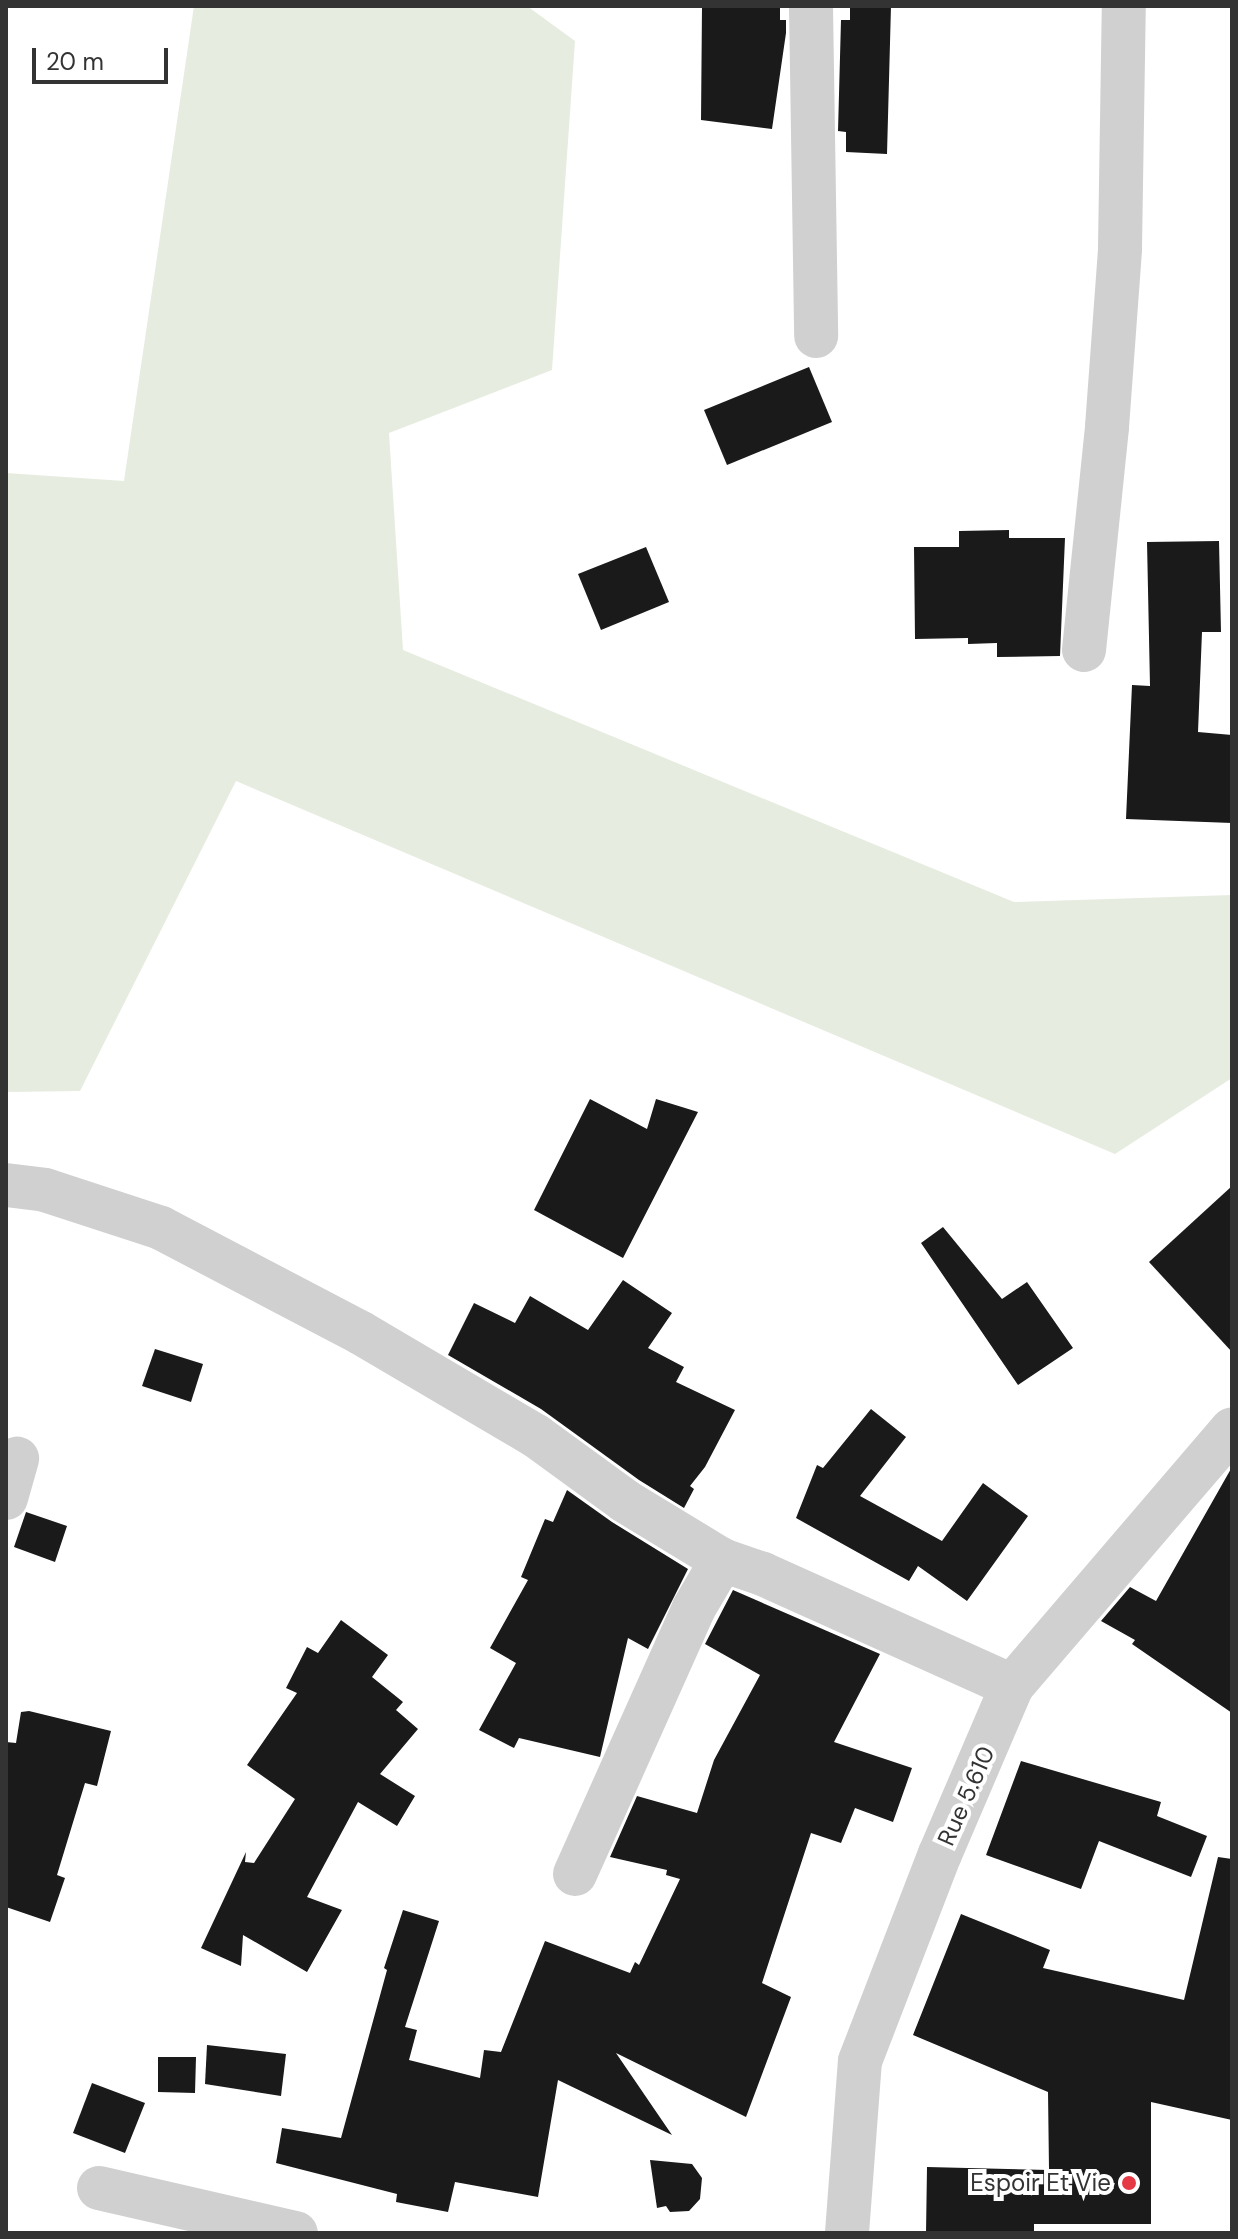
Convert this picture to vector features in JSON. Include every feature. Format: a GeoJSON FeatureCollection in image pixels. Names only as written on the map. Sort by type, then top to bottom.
{"type":"FeatureCollection","features":[{"type":"Feature","properties":{"kind":"street"},"geometry":{"type":"LineString","coordinates":[[811,6],[816,336]]}},
{"type":"Feature","properties":{"kind":"street"},"geometry":{"type":"LineString","coordinates":[[1084,650],[1107,427],[1120,248],[1124,6]]}},
{"type":"Feature","properties":{"kind":"street"},"geometry":{"type":"LineString","coordinates":[[6,1185],[45,1190],[161,1228],[361,1333],[536,1436],[625,1501],[722,1560],[763,1574],[1012,1686]]}},
{"type":"Feature","properties":{"kind":"street","name":"Rue 5.610"},"geometry":{"type":"LineString","coordinates":[[847,2233],[860,2061],[911,1925],[1012,1686],[1232,1429]]}},
{"type":"Feature","properties":{"kind":"street"},"geometry":{"type":"LineString","coordinates":[[575,1874],[694,1608],[722,1560]]}},
{"type":"Feature","properties":{"kind":"street"},"geometry":{"type":"LineString","coordinates":[[99,2188],[296,2233]]}},
{"type":"Feature","properties":{"kind":"shaded area"},"geometry":{"type":"Polygon","coordinates":[[[194,6],[527,6],[575,41],[552,370],[389,433],[403,650],[1014,902],[1232,895],[1232,1078],[1115,1154],[236,781],[80,1091],[6,1092],[6,473],[124,481],[194,6]]]}},
{"type":"Feature","properties":{"kind":"building"},"geometry":{"type":"Polygon","coordinates":[[[702,6],[780,6],[780,20],[786,20],[786,33],[772,129],[701,120],[702,6]]]}},
{"type":"Feature","properties":{"kind":"building"},"geometry":{"type":"Polygon","coordinates":[[[850,6],[891,6],[887,154],[846,152],[846,132],[838,131],[841,20],[850,20],[850,6]]]}},
{"type":"Feature","properties":{"kind":"building"},"geometry":{"type":"Polygon","coordinates":[[[809,367],[832,422],[727,465],[704,410],[809,367]]]}},
{"type":"Feature","properties":{"kind":"building"},"geometry":{"type":"Polygon","coordinates":[[[1009,530],[1009,538],[1065,538],[1060,656],[997,657],[997,643],[968,644],[968,638],[915,639],[914,547],[959,547],[959,531],[1009,530]]]}},
{"type":"Feature","properties":{"kind":"building"},"geometry":{"type":"Polygon","coordinates":[[[1219,541],[1221,632],[1202,632],[1198,732],[1232,735],[1232,823],[1126,819],[1132,685],[1150,686],[1147,542],[1219,541]]]}},
{"type":"Feature","properties":{"kind":"building"},"geometry":{"type":"Polygon","coordinates":[[[646,547],[669,602],[601,630],[578,574],[646,547]]]}},
{"type":"Feature","properties":{"kind":"building"},"geometry":{"type":"Polygon","coordinates":[[[590,1099],[647,1129],[656,1099],[698,1112],[623,1258],[534,1210],[590,1099]]]}},
{"type":"Feature","properties":{"kind":"building"},"geometry":{"type":"Polygon","coordinates":[[[1232,1186],[1232,1352],[1149,1262],[1232,1186]]]}},
{"type":"Feature","properties":{"kind":"building"},"geometry":{"type":"Polygon","coordinates":[[[943,1227],[1002,1299],[1027,1282],[1073,1348],[1018,1385],[921,1243],[943,1227]]]}},
{"type":"Feature","properties":{"kind":"building"},"geometry":{"type":"Polygon","coordinates":[[[623,1280],[672,1313],[648,1348],[684,1367],[676,1382],[735,1410],[705,1467],[690,1486],[694,1489],[684,1508],[639,1480],[541,1409],[448,1355],[474,1303],[515,1323],[530,1296],[588,1330],[623,1280]]]}},
{"type":"Feature","properties":{"kind":"building"},"geometry":{"type":"Polygon","coordinates":[[[155,1349],[203,1364],[191,1402],[142,1386],[155,1349]]]}},
{"type":"Feature","properties":{"kind":"building"},"geometry":{"type":"Polygon","coordinates":[[[871,1409],[906,1437],[860,1496],[942,1541],[983,1483],[1028,1516],[967,1601],[918,1566],[909,1581],[796,1518],[817,1465],[823,1468],[871,1409]]]}},
{"type":"Feature","properties":{"kind":"building"},"geometry":{"type":"Polygon","coordinates":[[[1232,1467],[1232,1713],[1132,1644],[1135,1640],[1101,1621],[1130,1587],[1156,1601],[1232,1467]]]}},
{"type":"Feature","properties":{"kind":"building"},"geometry":{"type":"Polygon","coordinates":[[[567,1490],[688,1569],[648,1649],[628,1638],[600,1757],[519,1738],[514,1748],[479,1730],[516,1663],[490,1648],[528,1580],[521,1577],[545,1519],[553,1522],[567,1490]]]}},
{"type":"Feature","properties":{"kind":"building"},"geometry":{"type":"Polygon","coordinates":[[[26,1512],[67,1526],[55,1562],[14,1547],[26,1512]]]}},
{"type":"Feature","properties":{"kind":"building"},"geometry":{"type":"Polygon","coordinates":[[[733,1590],[880,1654],[834,1742],[912,1768],[893,1822],[855,1808],[841,1843],[811,1833],[762,1983],[791,1997],[746,2117],[616,2053],[672,2135],[558,2080],[538,2197],[455,2182],[448,2212],[396,2202],[397,2194],[276,2163],[282,2128],[341,2138],[387,1970],[384,1968],[403,1910],[439,1921],[405,2027],[417,2030],[409,2060],[480,2078],[484,2050],[501,2052],[545,1941],[630,1973],[635,1962],[639,1965],[680,1879],[666,1875],[667,1870],[610,1857],[637,1796],[697,1813],[714,1760],[760,1675],[705,1644],[733,1590]]]}},
{"type":"Feature","properties":{"kind":"building"},"geometry":{"type":"Polygon","coordinates":[[[341,1620],[388,1655],[372,1677],[403,1702],[396,1710],[418,1729],[380,1774],[415,1796],[397,1826],[358,1802],[307,1897],[342,1910],[307,1972],[243,1935],[241,1966],[201,1948],[246,1852],[245,1862],[254,1863],[295,1799],[247,1765],[297,1693],[286,1688],[307,1647],[318,1653],[341,1620]]]}},
{"type":"Feature","properties":{"kind":"building"},"geometry":{"type":"Polygon","coordinates":[[[29,1711],[111,1731],[97,1786],[85,1783],[57,1875],[65,1878],[50,1922],[6,1907],[6,1742],[16,1743],[21,1712],[29,1711]]]}},
{"type":"Feature","properties":{"kind":"building"},"geometry":{"type":"Polygon","coordinates":[[[1021,1761],[1161,1802],[1157,1816],[1207,1836],[1191,1877],[1099,1841],[1081,1889],[986,1855],[1021,1761]]]}},
{"type":"Feature","properties":{"kind":"building"},"geometry":{"type":"Polygon","coordinates":[[[1218,1857],[1232,1859],[1232,2120],[1151,2102],[1151,2224],[1034,2224],[1034,2233],[926,2233],[927,2167],[1049,2170],[1048,2092],[913,2035],[961,1914],[1050,1950],[1043,1968],[1184,2000],[1218,1857]]]}},
{"type":"Feature","properties":{"kind":"building"},"geometry":{"type":"Polygon","coordinates":[[[207,2045],[286,2054],[281,2096],[205,2084],[207,2045]]]}},
{"type":"Feature","properties":{"kind":"building"},"geometry":{"type":"Polygon","coordinates":[[[158,2057],[196,2057],[195,2093],[158,2092],[158,2057]]]}},
{"type":"Feature","properties":{"kind":"building"},"geometry":{"type":"Polygon","coordinates":[[[92,2083],[145,2103],[125,2153],[73,2133],[92,2083]]]}},
{"type":"Feature","properties":{"kind":"building"},"geometry":{"type":"Polygon","coordinates":[[[650,2160],[692,2164],[702,2178],[700,2199],[689,2211],[670,2212],[666,2206],[657,2208],[650,2160]]]}},
{"type":"Feature","properties":{"kind":"place","name":"Espoir Et Vie"},"geometry":{"type":"Point","coordinates":[1129,2183]}}]}
